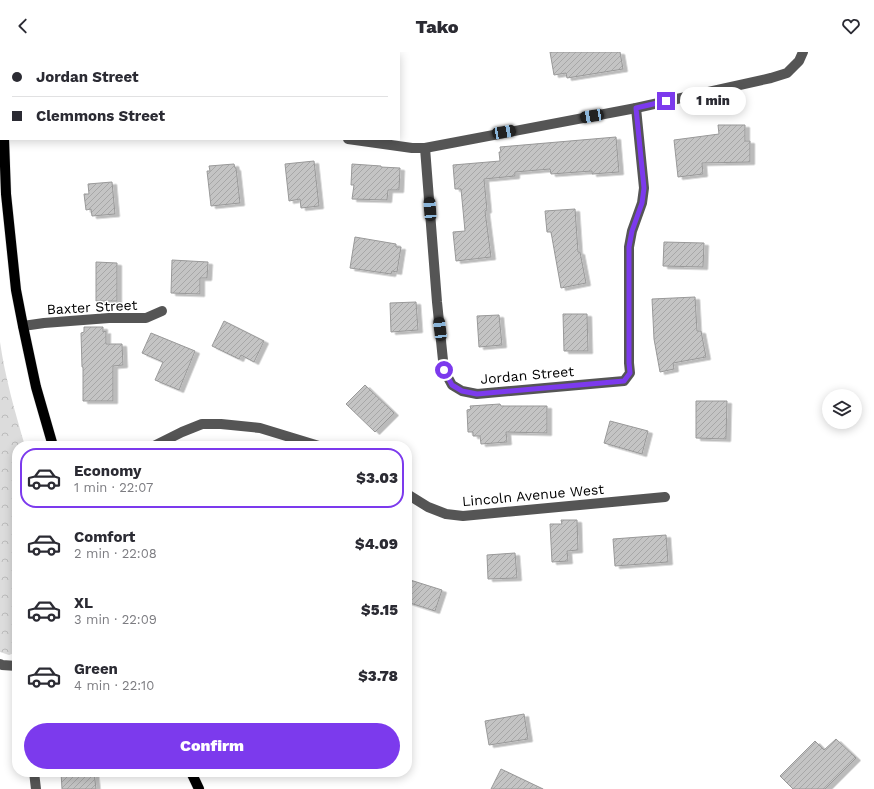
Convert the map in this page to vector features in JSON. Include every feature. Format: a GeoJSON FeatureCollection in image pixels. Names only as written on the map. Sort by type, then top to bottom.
{"type":"FeatureCollection","features":[{"type":"Feature","properties":{"kind":"main road"},"geometry":{"type":"LineString","coordinates":[[4,140],[6,194],[16,290],[36,387],[52,441]]}},
{"type":"Feature","properties":{"kind":"main road"},"geometry":{"type":"LineString","coordinates":[[193,777],[199,789]]}},
{"type":"Feature","properties":{"kind":"street"},"geometry":{"type":"LineString","coordinates":[[355,140],[412,148],[425,148],[636,108],[771,78],[787,72],[799,61],[803,52]]}},
{"type":"Feature","properties":{"kind":"street","name":"Jordan Street"},"geometry":{"type":"LineString","coordinates":[[425,148],[444,370],[452,385],[462,391],[477,394],[624,381],[630,373],[629,247],[632,231],[642,203],[644,188],[636,108]]}},
{"type":"Feature","properties":{"kind":"street","name":"Baxter Street"},"geometry":{"type":"LineString","coordinates":[[23,326],[109,318],[146,318],[162,311]]}},
{"type":"Feature","properties":{"kind":"street"},"geometry":{"type":"LineString","coordinates":[[165,441],[202,424],[221,424],[260,428],[303,441]]}},
{"type":"Feature","properties":{"kind":"street","name":"Lincoln Avenue West"},"geometry":{"type":"LineString","coordinates":[[412,497],[428,507],[446,514],[463,516],[665,497]]}},
{"type":"Feature","properties":{"kind":"street"},"geometry":{"type":"LineString","coordinates":[[0,664],[12,666]]}},
{"type":"Feature","properties":{"kind":"street"},"geometry":{"type":"LineString","coordinates":[[35,777],[36,789]]}},
{"type":"Feature","properties":{"kind":"green space"},"geometry":{"type":"Polygon","coordinates":[[[0,342],[7,381],[24,441],[12,441],[12,654],[9,655],[0,652],[0,342]]]}},
{"type":"Feature","properties":{"kind":"building"},"geometry":{"type":"Polygon","coordinates":[[[550,52],[620,52],[623,69],[567,78],[566,73],[554,75],[550,52]]]}},
{"type":"Feature","properties":{"kind":"building"},"geometry":{"type":"Polygon","coordinates":[[[718,125],[745,125],[745,141],[750,141],[750,162],[702,163],[703,174],[678,177],[674,140],[719,134],[718,125]]]}},
{"type":"Feature","properties":{"kind":"building"},"geometry":{"type":"Polygon","coordinates":[[[616,137],[619,172],[592,174],[592,171],[551,174],[550,169],[515,172],[515,176],[484,179],[487,210],[485,211],[491,257],[456,261],[453,232],[465,231],[461,189],[455,189],[453,165],[500,161],[500,147],[616,137]]]}},
{"type":"Feature","properties":{"kind":"building"},"geometry":{"type":"Polygon","coordinates":[[[314,161],[319,206],[301,208],[300,199],[289,201],[285,164],[314,161]]]}},
{"type":"Feature","properties":{"kind":"building"},"geometry":{"type":"Polygon","coordinates":[[[234,164],[236,168],[240,203],[211,206],[207,171],[210,171],[209,166],[234,164]]]}},
{"type":"Feature","properties":{"kind":"building"},"geometry":{"type":"Polygon","coordinates":[[[352,164],[400,168],[399,190],[388,190],[387,200],[352,199],[354,185],[351,185],[352,164]]]}},
{"type":"Feature","properties":{"kind":"building"},"geometry":{"type":"Polygon","coordinates":[[[112,182],[115,214],[92,216],[91,209],[86,210],[84,194],[89,194],[88,184],[112,182]]]}},
{"type":"Feature","properties":{"kind":"building"},"geometry":{"type":"Polygon","coordinates":[[[575,209],[578,252],[580,252],[586,283],[561,288],[551,232],[547,232],[545,211],[575,209]]]}},
{"type":"Feature","properties":{"kind":"building"},"geometry":{"type":"Polygon","coordinates":[[[355,237],[396,244],[396,247],[401,247],[397,272],[392,271],[391,274],[350,268],[355,237]]]}},
{"type":"Feature","properties":{"kind":"building"},"geometry":{"type":"Polygon","coordinates":[[[664,242],[704,243],[703,267],[663,266],[664,242]]]}},
{"type":"Feature","properties":{"kind":"building"},"geometry":{"type":"Polygon","coordinates":[[[172,260],[208,262],[207,278],[200,278],[200,294],[171,293],[172,260]]]}},
{"type":"Feature","properties":{"kind":"building"},"geometry":{"type":"Polygon","coordinates":[[[96,262],[117,263],[117,301],[96,301],[96,262]]]}},
{"type":"Feature","properties":{"kind":"building"},"geometry":{"type":"Polygon","coordinates":[[[695,297],[697,331],[701,331],[706,357],[673,363],[674,369],[660,372],[654,339],[652,299],[695,297]]]}},
{"type":"Feature","properties":{"kind":"building"},"geometry":{"type":"Polygon","coordinates":[[[416,302],[418,330],[391,332],[390,303],[416,302]]]}},
{"type":"Feature","properties":{"kind":"building"},"geometry":{"type":"Polygon","coordinates":[[[563,314],[587,314],[588,351],[564,351],[563,314]]]}},
{"type":"Feature","properties":{"kind":"building"},"geometry":{"type":"Polygon","coordinates":[[[499,315],[502,345],[479,347],[477,316],[499,315]]]}},
{"type":"Feature","properties":{"kind":"building"},"geometry":{"type":"Polygon","coordinates":[[[224,321],[264,341],[254,362],[241,355],[239,359],[212,346],[224,321]]]}},
{"type":"Feature","properties":{"kind":"building"},"geometry":{"type":"Polygon","coordinates":[[[84,327],[103,327],[103,332],[106,331],[106,344],[122,344],[123,365],[113,366],[113,401],[83,401],[81,333],[84,332],[84,327]]]}},
{"type":"Feature","properties":{"kind":"building"},"geometry":{"type":"Polygon","coordinates":[[[151,333],[195,351],[179,390],[155,380],[163,362],[142,353],[151,333]]]}},
{"type":"Feature","properties":{"kind":"building"},"geometry":{"type":"Polygon","coordinates":[[[365,385],[394,413],[375,432],[346,404],[365,385]]]}},
{"type":"Feature","properties":{"kind":"building"},"geometry":{"type":"Polygon","coordinates":[[[696,401],[727,401],[726,439],[696,438],[696,401]]]}},
{"type":"Feature","properties":{"kind":"building"},"geometry":{"type":"Polygon","coordinates":[[[500,404],[501,406],[547,406],[547,433],[506,432],[507,442],[481,444],[480,436],[473,436],[473,432],[468,432],[467,410],[471,409],[470,406],[500,404]]]}},
{"type":"Feature","properties":{"kind":"building"},"geometry":{"type":"Polygon","coordinates":[[[610,421],[648,431],[642,454],[604,443],[610,421]]]}},
{"type":"Feature","properties":{"kind":"building"},"geometry":{"type":"Polygon","coordinates":[[[561,520],[577,520],[578,550],[567,551],[568,561],[552,562],[550,524],[562,524],[561,520]]]}},
{"type":"Feature","properties":{"kind":"building"},"geometry":{"type":"Polygon","coordinates":[[[666,535],[668,562],[615,566],[613,539],[666,535]]]}},
{"type":"Feature","properties":{"kind":"building"},"geometry":{"type":"Polygon","coordinates":[[[515,553],[517,578],[488,579],[487,555],[515,553]]]}},
{"type":"Feature","properties":{"kind":"building"},"geometry":{"type":"Polygon","coordinates":[[[412,581],[442,590],[435,611],[412,604],[412,581]]]}},
{"type":"Feature","properties":{"kind":"building"},"geometry":{"type":"Polygon","coordinates":[[[524,714],[528,739],[489,745],[485,721],[524,714]]]}},
{"type":"Feature","properties":{"kind":"building"},"geometry":{"type":"Polygon","coordinates":[[[836,739],[856,758],[825,789],[793,789],[780,776],[815,741],[824,750],[836,739]]]}},
{"type":"Feature","properties":{"kind":"building"},"geometry":{"type":"Polygon","coordinates":[[[501,769],[543,789],[491,789],[501,769]]]}},
{"type":"Feature","properties":{"kind":"building"},"geometry":{"type":"Polygon","coordinates":[[[61,777],[95,777],[96,789],[62,789],[61,777]]]}},
{"type":"Feature","properties":{"kind":"route"},"geometry":{"type":"LineString","coordinates":[[444,370],[452,385],[462,391],[477,394],[624,381],[630,373],[629,247],[632,231],[642,203],[644,188],[636,108],[666,101]]}}]}
